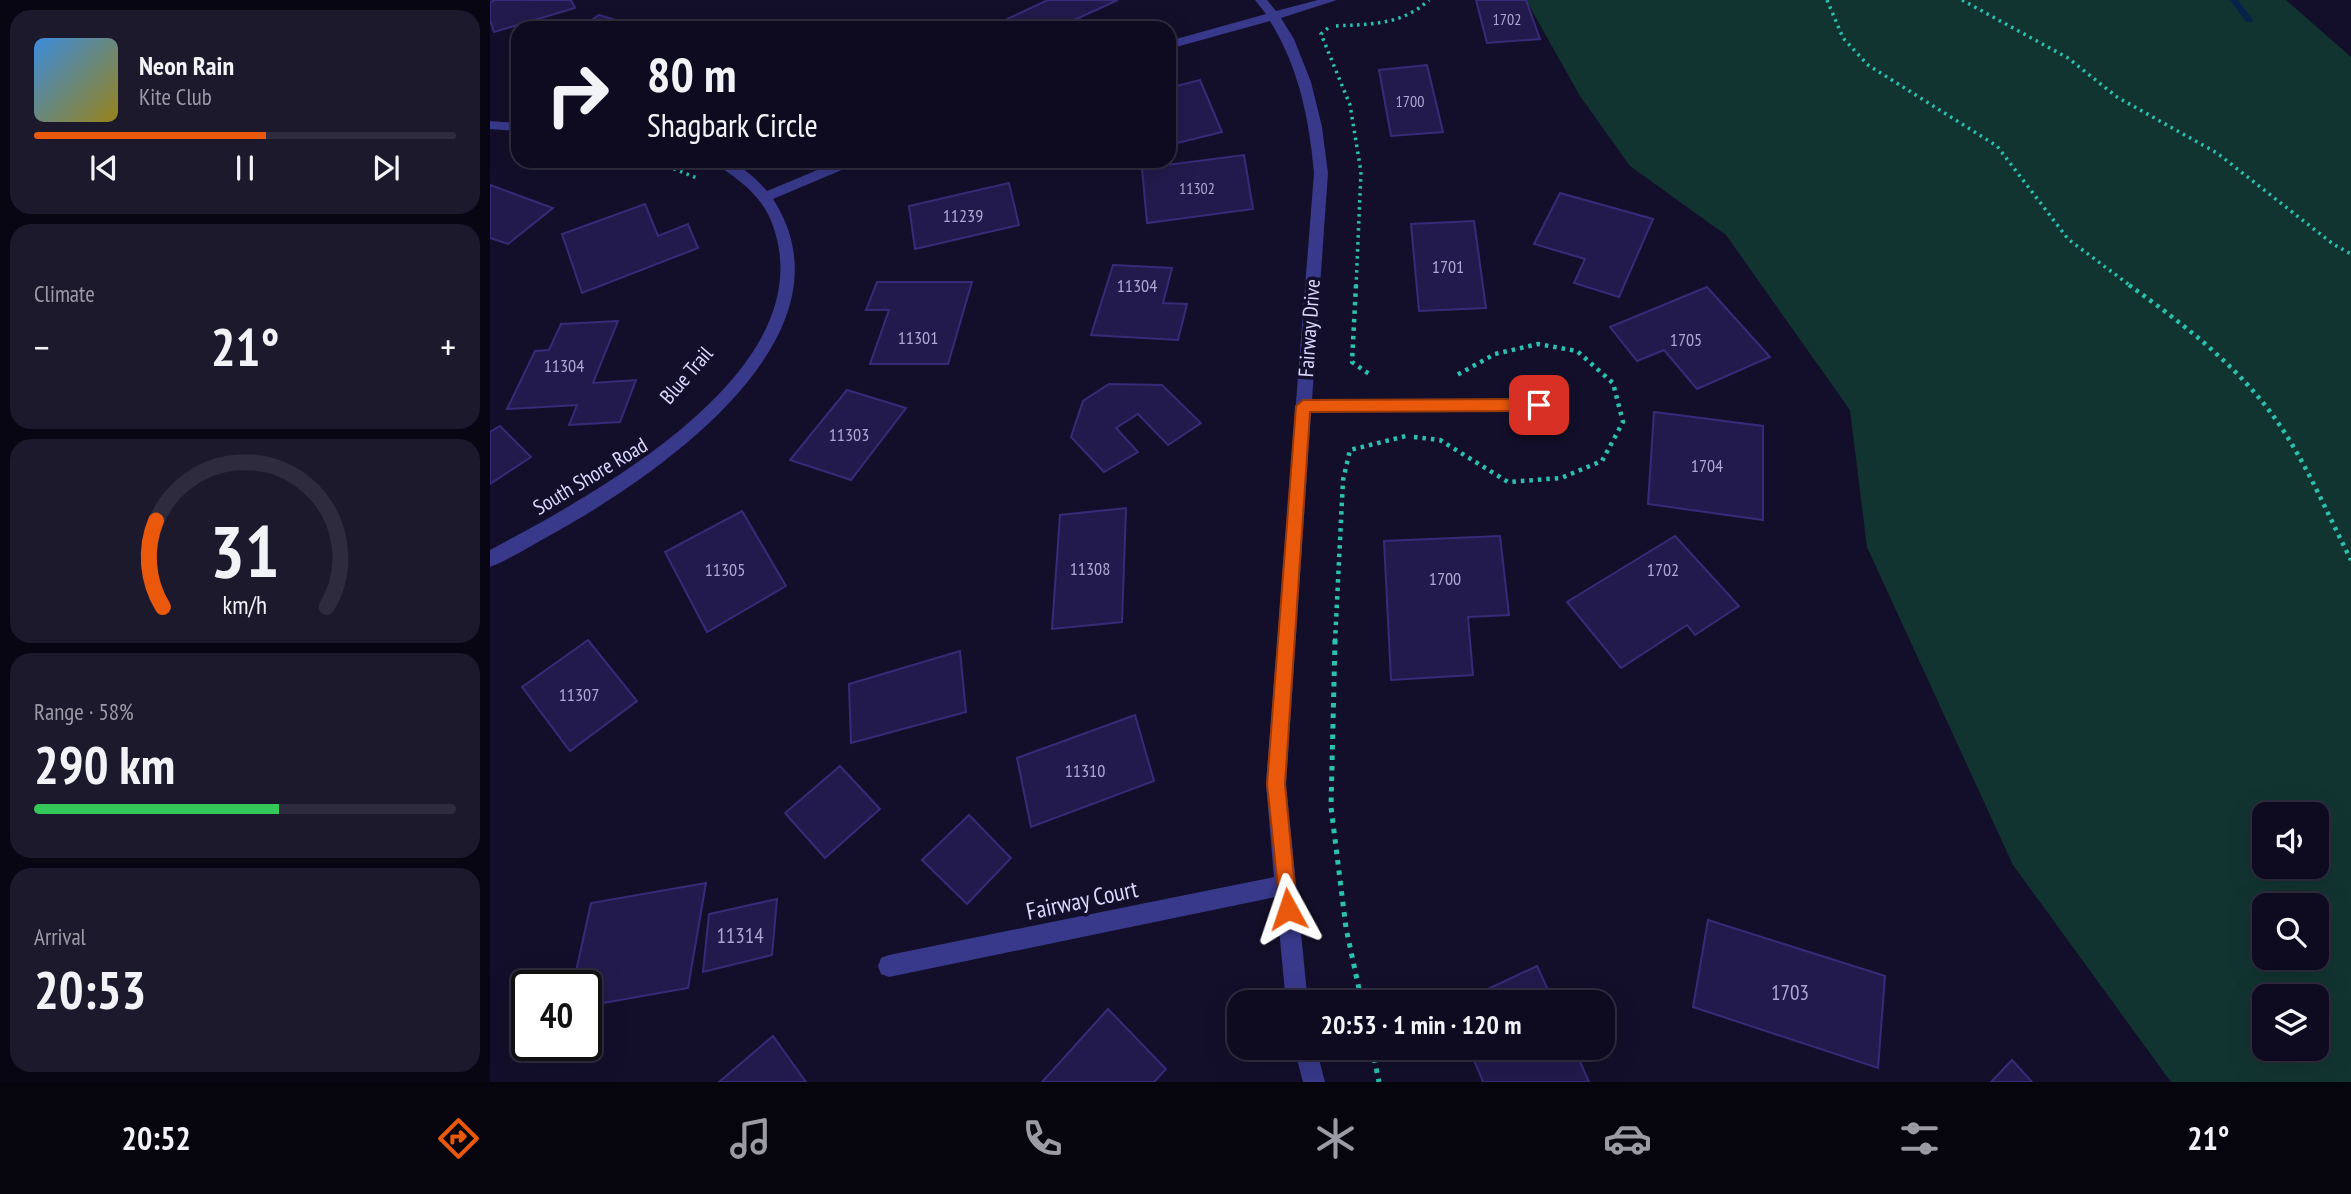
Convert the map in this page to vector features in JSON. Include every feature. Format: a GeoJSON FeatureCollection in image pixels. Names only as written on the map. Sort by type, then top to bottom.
{"type":"FeatureCollection","features":[{"type":"Feature","properties":{"kind":"street","name":"Fairway Drive"},"geometry":{"type":"LineString","coordinates":[[1261,0],[1289,43],[1305,80],[1317,125],[1321,173],[1276,784],[1296,990]]}},
{"type":"Feature","properties":{"kind":"street"},"geometry":{"type":"LineString","coordinates":[[1176,43],[1331,0]]}},
{"type":"Feature","properties":{"kind":"street"},"geometry":{"type":"LineString","coordinates":[[490,125],[511,126]]}},
{"type":"Feature","properties":{"kind":"street","name":"South Shore Road"},"geometry":{"type":"LineString","coordinates":[[490,559],[621,487],[662,457],[715,411],[742,378],[767,340],[781,305],[788,271],[785,237],[775,209],[766,197],[742,173],[733,168]]}},
{"type":"Feature","properties":{"kind":"street"},"geometry":{"type":"LineString","coordinates":[[766,197],[834,168]]}},
{"type":"Feature","properties":{"kind":"street"},"geometry":{"type":"LineString","coordinates":[[1303,406],[1539,405]]}},
{"type":"Feature","properties":{"kind":"street","name":"Fairway Court"},"geometry":{"type":"LineString","coordinates":[[889,967],[1285,885]]}},
{"type":"Feature","properties":{"kind":"street"},"geometry":{"type":"LineString","coordinates":[[1308,1060],[1314,1082]]}},
{"type":"Feature","properties":{"kind":"path"},"geometry":{"type":"LineString","coordinates":[[1375,378],[1352,362],[1361,172],[1350,105],[1321,34],[1329,26],[1389,24],[1419,12],[1429,0]]}},
{"type":"Feature","properties":{"kind":"path"},"geometry":{"type":"LineString","coordinates":[[1828,0],[1843,38],[1868,65],[1997,146],[2068,239],[2090,259],[2174,320],[2248,387],[2268,409],[2289,440],[2351,560]]}},
{"type":"Feature","properties":{"kind":"path"},"geometry":{"type":"LineString","coordinates":[[1962,0],[2059,52],[2117,97],[2217,153],[2333,244],[2351,254]]}},
{"type":"Feature","properties":{"kind":"path"},"geometry":{"type":"LineString","coordinates":[[673,168],[704,183]]}},
{"type":"Feature","properties":{"kind":"path"},"geometry":{"type":"LineString","coordinates":[[1359,990],[1346,928],[1331,807],[1334,657],[1343,480],[1350,450],[1408,436],[1440,440],[1508,482],[1561,478],[1602,461],[1623,422],[1613,383],[1577,351],[1538,344],[1495,354],[1460,375],[1447,375]]}},
{"type":"Feature","properties":{"kind":"path"},"geometry":{"type":"LineString","coordinates":[[1374,1060],[1379,1082]]}},
{"type":"Feature","properties":{"kind":"green space"},"geometry":{"type":"Polygon","coordinates":[[[1526,0],[2286,0],[2351,57],[2351,1082],[2171,1082],[2013,865],[1867,547],[1850,410],[1726,235],[1630,166],[1580,96],[1526,0]]]}},
{"type":"Feature","properties":{"kind":"building"},"geometry":{"type":"Polygon","coordinates":[[[571,0],[575,8],[531,21],[511,21],[511,27],[494,32],[490,20],[490,2],[571,0]]]}},
{"type":"Feature","properties":{"kind":"building"},"geometry":{"type":"Polygon","coordinates":[[[1048,0],[1118,0],[1072,21],[1003,21],[1048,0]]]}},
{"type":"Feature","properties":{"kind":"building"},"geometry":{"type":"Polygon","coordinates":[[[1476,0],[1526,0],[1540,39],[1487,43],[1476,0]]]}},
{"type":"Feature","properties":{"kind":"building"},"geometry":{"type":"Polygon","coordinates":[[[599,15],[619,21],[590,21],[599,15]]]}},
{"type":"Feature","properties":{"kind":"building"},"geometry":{"type":"Polygon","coordinates":[[[1427,65],[1443,132],[1391,136],[1379,70],[1427,65]]]}},
{"type":"Feature","properties":{"kind":"building"},"geometry":{"type":"Polygon","coordinates":[[[1200,80],[1222,132],[1176,143],[1176,86],[1200,80]]]}},
{"type":"Feature","properties":{"kind":"building"},"geometry":{"type":"Polygon","coordinates":[[[1244,155],[1253,209],[1147,223],[1142,168],[1176,168],[1176,164],[1244,155]]]}},
{"type":"Feature","properties":{"kind":"building"},"geometry":{"type":"Polygon","coordinates":[[[1009,183],[1019,225],[915,249],[909,206],[1009,183]]]}},
{"type":"Feature","properties":{"kind":"building"},"geometry":{"type":"Polygon","coordinates":[[[490,185],[553,208],[508,244],[490,238],[490,185]]]}},
{"type":"Feature","properties":{"kind":"building"},"geometry":{"type":"Polygon","coordinates":[[[1560,193],[1653,219],[1619,297],[1574,283],[1585,259],[1534,244],[1560,193]]]}},
{"type":"Feature","properties":{"kind":"building"},"geometry":{"type":"Polygon","coordinates":[[[645,204],[658,236],[688,224],[698,248],[582,293],[562,234],[645,204]]]}},
{"type":"Feature","properties":{"kind":"building"},"geometry":{"type":"Polygon","coordinates":[[[1474,221],[1486,308],[1419,311],[1411,224],[1474,221]]]}},
{"type":"Feature","properties":{"kind":"building"},"geometry":{"type":"Polygon","coordinates":[[[1113,265],[1172,268],[1163,303],[1187,304],[1178,340],[1091,335],[1113,265]]]}},
{"type":"Feature","properties":{"kind":"building"},"geometry":{"type":"Polygon","coordinates":[[[877,282],[972,282],[948,364],[870,364],[889,310],[866,310],[877,282]]]}},
{"type":"Feature","properties":{"kind":"building"},"geometry":{"type":"Polygon","coordinates":[[[1707,287],[1770,357],[1697,389],[1664,350],[1637,361],[1610,327],[1707,287]]]}},
{"type":"Feature","properties":{"kind":"building"},"geometry":{"type":"Polygon","coordinates":[[[618,321],[593,383],[636,380],[620,422],[569,425],[577,405],[507,409],[535,351],[549,350],[561,324],[618,321]]]}},
{"type":"Feature","properties":{"kind":"building"},"geometry":{"type":"Polygon","coordinates":[[[1109,384],[1162,385],[1201,423],[1168,445],[1138,414],[1116,428],[1138,452],[1104,472],[1071,437],[1083,401],[1109,384]]]}},
{"type":"Feature","properties":{"kind":"building"},"geometry":{"type":"Polygon","coordinates":[[[847,390],[906,408],[851,480],[790,460],[847,390]]]}},
{"type":"Feature","properties":{"kind":"building"},"geometry":{"type":"Polygon","coordinates":[[[1654,412],[1763,426],[1763,520],[1648,504],[1654,412]]]}},
{"type":"Feature","properties":{"kind":"building"},"geometry":{"type":"Polygon","coordinates":[[[500,426],[531,457],[490,484],[490,432],[500,426]]]}},
{"type":"Feature","properties":{"kind":"building"},"geometry":{"type":"Polygon","coordinates":[[[1126,508],[1122,622],[1052,629],[1060,515],[1126,508]]]}},
{"type":"Feature","properties":{"kind":"building"},"geometry":{"type":"Polygon","coordinates":[[[742,511],[786,586],[707,632],[665,552],[742,511]]]}},
{"type":"Feature","properties":{"kind":"building"},"geometry":{"type":"Polygon","coordinates":[[[1500,536],[1509,615],[1468,617],[1473,675],[1391,680],[1384,541],[1500,536]]]}},
{"type":"Feature","properties":{"kind":"building"},"geometry":{"type":"Polygon","coordinates":[[[1675,536],[1739,606],[1695,635],[1687,625],[1621,668],[1567,602],[1675,536]]]}},
{"type":"Feature","properties":{"kind":"building"},"geometry":{"type":"Polygon","coordinates":[[[588,640],[637,701],[570,751],[522,687],[588,640]]]}},
{"type":"Feature","properties":{"kind":"building"},"geometry":{"type":"Polygon","coordinates":[[[960,651],[966,712],[851,743],[849,684],[960,651]]]}},
{"type":"Feature","properties":{"kind":"building"},"geometry":{"type":"Polygon","coordinates":[[[1135,715],[1154,781],[1031,827],[1017,758],[1135,715]]]}},
{"type":"Feature","properties":{"kind":"building"},"geometry":{"type":"Polygon","coordinates":[[[840,766],[880,809],[825,858],[785,813],[840,766]]]}},
{"type":"Feature","properties":{"kind":"building"},"geometry":{"type":"Polygon","coordinates":[[[969,815],[1011,858],[967,904],[922,860],[969,815]]]}},
{"type":"Feature","properties":{"kind":"building"},"geometry":{"type":"Polygon","coordinates":[[[706,883],[688,988],[602,1003],[602,970],[576,970],[591,903],[706,883]]]}},
{"type":"Feature","properties":{"kind":"building"},"geometry":{"type":"Polygon","coordinates":[[[777,899],[772,955],[703,972],[709,914],[777,899]]]}},
{"type":"Feature","properties":{"kind":"building"},"geometry":{"type":"Polygon","coordinates":[[[1708,920],[1885,976],[1878,1068],[1693,1007],[1708,920]]]}},
{"type":"Feature","properties":{"kind":"building"},"geometry":{"type":"Polygon","coordinates":[[[1537,966],[1548,990],[1486,990],[1537,966]]]}},
{"type":"Feature","properties":{"kind":"building"},"geometry":{"type":"Polygon","coordinates":[[[1108,1009],[1166,1069],[1154,1082],[1042,1082],[1108,1009]]]}},
{"type":"Feature","properties":{"kind":"building"},"geometry":{"type":"Polygon","coordinates":[[[773,1036],[806,1082],[719,1082],[773,1036]]]}},
{"type":"Feature","properties":{"kind":"building"},"geometry":{"type":"Polygon","coordinates":[[[1474,1060],[1579,1060],[1589,1082],[1483,1082],[1474,1060]]]}},
{"type":"Feature","properties":{"kind":"building"},"geometry":{"type":"Polygon","coordinates":[[[2012,1060],[2032,1082],[1991,1082],[2012,1060]]]}},
{"type":"Feature","properties":{"kind":"waterway"},"geometry":{"type":"LineString","coordinates":[[2234,0],[2249,20]]}},
{"type":"Feature","properties":{"kind":"route"},"geometry":{"type":"LineString","coordinates":[[1288,909],[1276,784],[1303,406],[1539,405]]}}]}
